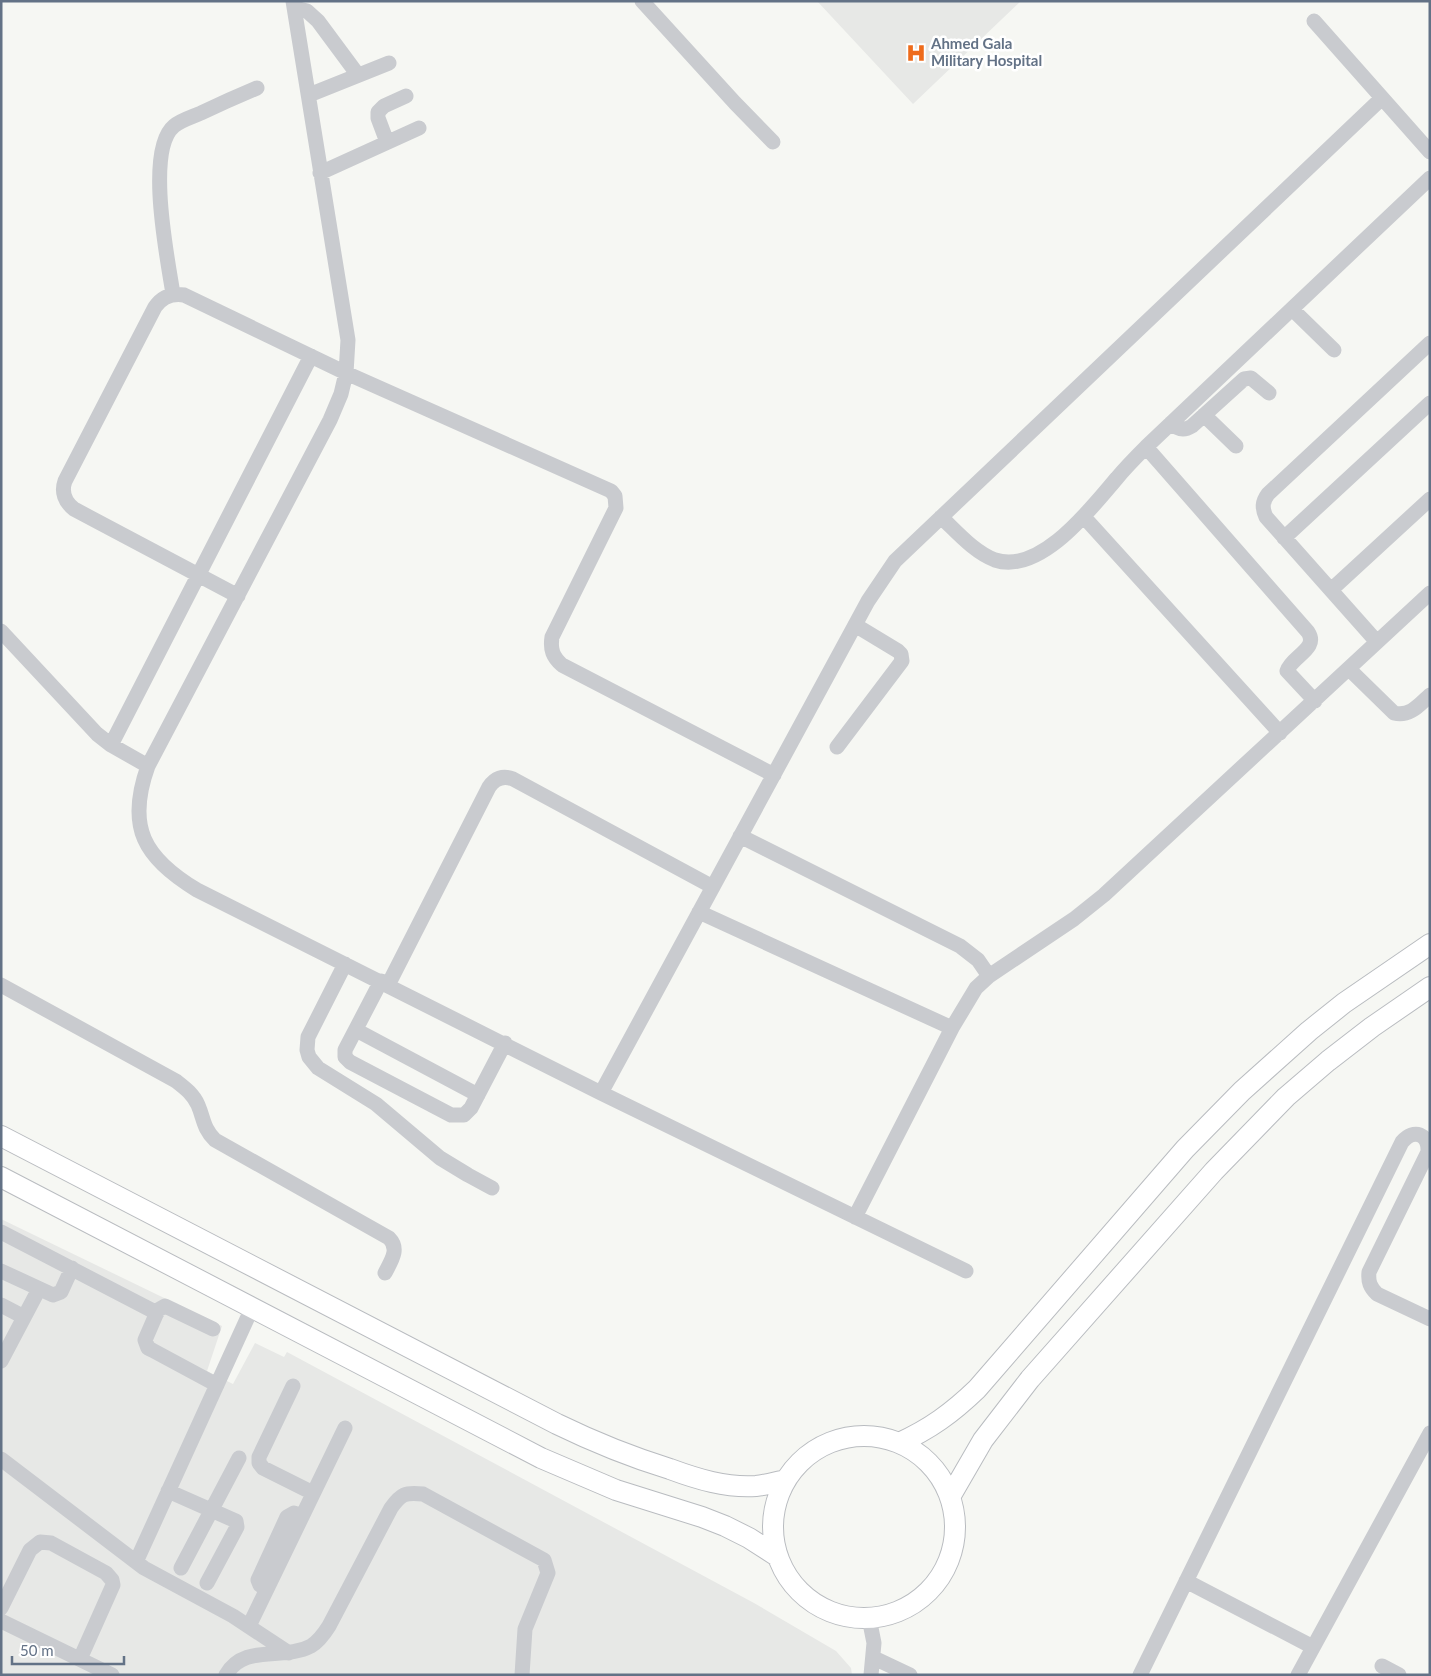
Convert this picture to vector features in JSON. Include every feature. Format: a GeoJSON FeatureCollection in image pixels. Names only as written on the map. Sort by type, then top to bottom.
{"type":"FeatureCollection","features":[{"type":"Feature","properties":{"kind":"main road"},"geometry":{"type":"LineString","coordinates":[[899,1443],[923,1432],[942,1420],[977,1389],[1186,1149],[1248,1085],[1308,1031],[1344,1002],[1430,944]]}},
{"type":"Feature","properties":{"kind":"main road"},"geometry":{"type":"LineString","coordinates":[[950,1497],[965,1468],[983,1440],[1030,1379],[1214,1171],[1286,1097],[1328,1061],[1372,1027],[1430,987]]}},
{"type":"Feature","properties":{"kind":"main road"},"geometry":{"type":"LineString","coordinates":[[1,1136],[548,1420],[591,1440],[642,1460],[720,1484],[756,1486],[786,1480]]}},
{"type":"Feature","properties":{"kind":"main road"},"geometry":{"type":"LineString","coordinates":[[1,1177],[541,1458],[616,1490],[725,1526],[749,1538],[777,1556]]}},
{"type":"Feature","properties":{"kind":"main road"},"geometry":{"type":"LineString","coordinates":[[857,1436],[878,1437],[899,1443],[916,1452],[930,1465],[945,1486],[950,1497],[955,1527],[949,1557],[939,1577],[912,1604],[898,1611],[869,1618],[840,1614],[813,1602],[791,1582],[777,1556],[773,1517],[776,1504],[786,1480],[804,1458],[829,1443],[857,1436]]}},
{"type":"Feature","properties":{"kind":"lane"},"geometry":{"type":"LineString","coordinates":[[642,1],[773,142]]}},
{"type":"Feature","properties":{"kind":"lane"},"geometry":{"type":"LineString","coordinates":[[294,4],[318,21],[358,76]]}},
{"type":"Feature","properties":{"kind":"lane"},"geometry":{"type":"LineString","coordinates":[[294,4],[320,173],[345,314],[348,340],[346,373],[341,394],[330,420],[148,766],[140,795],[141,832],[147,845],[161,863],[177,878],[197,890],[505,1043],[601,1093],[966,1270]]}},
{"type":"Feature","properties":{"kind":"lane"},"geometry":{"type":"LineString","coordinates":[[1314,21],[1430,152]]}},
{"type":"Feature","properties":{"kind":"lane"},"geometry":{"type":"LineString","coordinates":[[309,95],[389,63]]}},
{"type":"Feature","properties":{"kind":"lane"},"geometry":{"type":"LineString","coordinates":[[173,294],[159,203],[161,160],[167,135],[179,123],[257,88]]}},
{"type":"Feature","properties":{"kind":"lane"},"geometry":{"type":"LineString","coordinates":[[387,142],[378,118],[378,112],[384,106],[406,96]]}},
{"type":"Feature","properties":{"kind":"lane"},"geometry":{"type":"LineString","coordinates":[[601,1093],[868,601],[895,562],[1382,98]]}},
{"type":"Feature","properties":{"kind":"lane"},"geometry":{"type":"LineString","coordinates":[[320,173],[419,128]]}},
{"type":"Feature","properties":{"kind":"lane"},"geometry":{"type":"LineString","coordinates":[[941,517],[968,543],[996,560],[1024,559],[1038,553],[1068,533],[1084,518],[1116,479],[1146,447],[1430,178]]}},
{"type":"Feature","properties":{"kind":"lane"},"geometry":{"type":"LineString","coordinates":[[238,596],[74,509],[66,502],[63,491],[65,481],[155,307],[163,298],[173,294],[184,295],[346,373],[611,491],[615,496],[616,508],[552,638],[552,653],[556,660],[562,665],[774,775]]}},
{"type":"Feature","properties":{"kind":"lane"},"geometry":{"type":"LineString","coordinates":[[1292,309],[1334,350]]}},
{"type":"Feature","properties":{"kind":"lane"},"geometry":{"type":"LineString","coordinates":[[1377,642],[1266,517],[1264,500],[1268,494],[1430,343]]}},
{"type":"Feature","properties":{"kind":"lane"},"geometry":{"type":"LineString","coordinates":[[111,745],[311,356]]}},
{"type":"Feature","properties":{"kind":"lane"},"geometry":{"type":"LineString","coordinates":[[1171,423],[1179,429],[1188,428],[1244,379],[1255,380],[1269,393]]}},
{"type":"Feature","properties":{"kind":"lane"},"geometry":{"type":"LineString","coordinates":[[1284,538],[1430,403]]}},
{"type":"Feature","properties":{"kind":"lane"},"geometry":{"type":"LineString","coordinates":[[1204,415],[1236,446]]}},
{"type":"Feature","properties":{"kind":"lane"},"geometry":{"type":"LineString","coordinates":[[1146,447],[1308,632],[1311,638],[1310,645],[1290,665],[1288,671],[1290,676],[1315,701]]}},
{"type":"Feature","properties":{"kind":"lane"},"geometry":{"type":"LineString","coordinates":[[1331,590],[1430,499]]}},
{"type":"Feature","properties":{"kind":"lane"},"geometry":{"type":"LineString","coordinates":[[1084,518],[1280,733]]}},
{"type":"Feature","properties":{"kind":"lane"},"geometry":{"type":"LineString","coordinates":[[855,1217],[952,1028],[971,995],[989,976],[1074,919],[1104,895],[1430,593]]}},
{"type":"Feature","properties":{"kind":"lane"},"geometry":{"type":"LineString","coordinates":[[837,747],[902,661],[901,654],[898,651],[855,625]]}},
{"type":"Feature","properties":{"kind":"lane"},"geometry":{"type":"LineString","coordinates":[[1,631],[97,734],[111,745],[148,766]]}},
{"type":"Feature","properties":{"kind":"lane"},"geometry":{"type":"LineString","coordinates":[[1349,669],[1394,714],[1411,712],[1430,695]]}},
{"type":"Feature","properties":{"kind":"lane"},"geometry":{"type":"LineString","coordinates":[[505,1043],[471,1108],[464,1115],[452,1115],[350,1062],[345,1054],[356,1030],[384,983],[489,787],[496,779],[501,777],[513,779],[713,887]]}},
{"type":"Feature","properties":{"kind":"lane"},"geometry":{"type":"LineString","coordinates":[[740,836],[960,946],[978,960],[989,976]]}},
{"type":"Feature","properties":{"kind":"lane"},"geometry":{"type":"LineString","coordinates":[[699,912],[952,1028]]}},
{"type":"Feature","properties":{"kind":"lane"},"geometry":{"type":"LineString","coordinates":[[345,964],[308,1037],[307,1050],[313,1062],[376,1104],[440,1158],[492,1188]]}},
{"type":"Feature","properties":{"kind":"lane"},"geometry":{"type":"LineString","coordinates":[[1,985],[176,1081],[193,1096],[204,1125],[208,1133],[215,1140],[389,1238],[395,1250],[385,1273]]}},
{"type":"Feature","properties":{"kind":"lane"},"geometry":{"type":"LineString","coordinates":[[356,1030],[478,1095]]}},
{"type":"Feature","properties":{"kind":"lane"},"geometry":{"type":"LineString","coordinates":[[1140,1675],[1402,1142],[1413,1134],[1420,1135],[1425,1139],[1428,1152],[1369,1272],[1368,1280],[1371,1288],[1377,1294],[1430,1319]]}},
{"type":"Feature","properties":{"kind":"lane"},"geometry":{"type":"LineString","coordinates":[[1,1232],[157,1313]]}},
{"type":"Feature","properties":{"kind":"lane"},"geometry":{"type":"LineString","coordinates":[[1,1271],[50,1294],[57,1294],[61,1292],[72,1268]]}},
{"type":"Feature","properties":{"kind":"lane"},"geometry":{"type":"LineString","coordinates":[[1,1361],[39,1289]]}},
{"type":"Feature","properties":{"kind":"lane"},"geometry":{"type":"LineString","coordinates":[[1,1305],[24,1317]]}},
{"type":"Feature","properties":{"kind":"lane"},"geometry":{"type":"LineString","coordinates":[[213,1329],[168,1306],[162,1306],[146,1336],[146,1344],[148,1348],[217,1385]]}},
{"type":"Feature","properties":{"kind":"lane"},"geometry":{"type":"LineString","coordinates":[[136,1562],[252,1308]]}},
{"type":"Feature","properties":{"kind":"lane"},"geometry":{"type":"LineString","coordinates":[[293,1386],[259,1457],[259,1463],[263,1468],[313,1493]]}},
{"type":"Feature","properties":{"kind":"lane"},"geometry":{"type":"LineString","coordinates":[[249,1626],[267,1589],[260,1585],[258,1580],[288,1517],[292,1513],[302,1516],[344,1428]]}},
{"type":"Feature","properties":{"kind":"lane"},"geometry":{"type":"LineString","coordinates":[[1298,1675],[1430,1433]]}},
{"type":"Feature","properties":{"kind":"lane"},"geometry":{"type":"LineString","coordinates":[[181,1568],[239,1458]]}},
{"type":"Feature","properties":{"kind":"lane"},"geometry":{"type":"LineString","coordinates":[[1,1459],[136,1562],[154,1574],[227,1612],[289,1653]]}},
{"type":"Feature","properties":{"kind":"lane"},"geometry":{"type":"LineString","coordinates":[[168,1491],[234,1520],[237,1524],[207,1583]]}},
{"type":"Feature","properties":{"kind":"lane"},"geometry":{"type":"LineString","coordinates":[[226,1675],[231,1667],[243,1658],[289,1653],[311,1646],[320,1639],[325,1633],[391,1508],[399,1497],[410,1492],[423,1494],[544,1560],[548,1573],[524,1632],[522,1675]]}},
{"type":"Feature","properties":{"kind":"lane"},"geometry":{"type":"LineString","coordinates":[[1,1608],[30,1550],[40,1542],[51,1543],[106,1573],[112,1580],[112,1585],[80,1659]]}},
{"type":"Feature","properties":{"kind":"lane"},"geometry":{"type":"LineString","coordinates":[[1186,1581],[1313,1648]]}},
{"type":"Feature","properties":{"kind":"lane"},"geometry":{"type":"LineString","coordinates":[[869,1618],[873,1636],[874,1658],[872,1675]]}},
{"type":"Feature","properties":{"kind":"lane"},"geometry":{"type":"LineString","coordinates":[[1,1621],[80,1659],[106,1674]]}},
{"type":"Feature","properties":{"kind":"lane"},"geometry":{"type":"LineString","coordinates":[[874,1658],[910,1675]]}},
{"type":"Feature","properties":{"kind":"lane"},"geometry":{"type":"LineString","coordinates":[[1382,1666],[1399,1675]]}},
{"type":"Feature","properties":{"kind":"shaded area","name":"Ahmed Gala Military Hospital"},"geometry":{"type":"Polygon","coordinates":[[[817,1],[1021,1],[913,104],[817,1]]]}},
{"type":"Feature","properties":{"kind":"shaded area"},"geometry":{"type":"Polygon","coordinates":[[[1,1219],[222,1326],[207,1371],[233,1384],[255,1343],[284,1357],[287,1352],[754,1603],[836,1651],[851,1668],[852,1675],[1,1675],[1,1219]]]}},
{"type":"Feature","properties":{"kind":"place","name":"Ahmed Gala Military Hospital"},"geometry":{"type":"Point","coordinates":[916,53]}}]}
